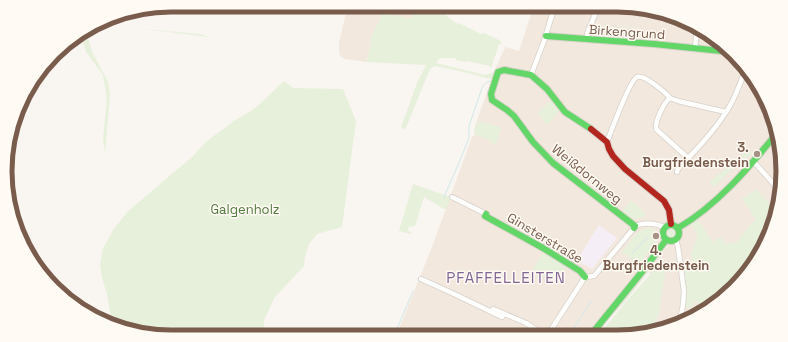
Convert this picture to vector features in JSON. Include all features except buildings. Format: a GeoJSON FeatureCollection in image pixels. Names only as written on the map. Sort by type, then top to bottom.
{"type":"FeatureCollection","features":[{"type":"Feature","properties":{"kind":"street"},"geometry":{"type":"LineString","coordinates":[[553,12],[546,36],[531,75],[547,89],[565,112],[607,142],[613,155],[622,166],[664,202],[669,211],[668,226],[662,231],[662,234],[666,240],[676,240]]}},
{"type":"Feature","properties":{"kind":"street"},"geometry":{"type":"LineString","coordinates":[[586,40],[596,12]]}},
{"type":"Feature","properties":{"kind":"street"},"geometry":{"type":"LineString","coordinates":[[694,49],[696,33]]}},
{"type":"Feature","properties":{"kind":"street","name":"Birkengrund"},"geometry":{"type":"LineString","coordinates":[[546,36],[654,44],[722,51]]}},
{"type":"Feature","properties":{"kind":"street","name":"Weißdornweg"},"geometry":{"type":"LineString","coordinates":[[531,75],[504,70],[500,71],[496,74],[491,94],[492,100],[514,116],[533,142],[548,158],[634,227]]}},
{"type":"Feature","properties":{"kind":"street"},"geometry":{"type":"LineString","coordinates":[[676,172],[726,112],[733,101],[744,76]]}},
{"type":"Feature","properties":{"kind":"street"},"geometry":{"type":"LineString","coordinates":[[607,142],[625,98],[636,78],[640,77],[652,83],[670,98],[726,112]]}},
{"type":"Feature","properties":{"kind":"street"},"geometry":{"type":"LineString","coordinates":[[670,98],[666,101],[655,127],[688,158]]}},
{"type":"Feature","properties":{"kind":"street"},"geometry":{"type":"LineString","coordinates":[[678,228],[694,218],[733,184],[754,162],[773,138]]}},
{"type":"Feature","properties":{"kind":"street"},"geometry":{"type":"LineString","coordinates":[[754,162],[776,186]]}},
{"type":"Feature","properties":{"kind":"street","name":"Ginsterstraße"},"geometry":{"type":"LineString","coordinates":[[452,197],[493,217],[491,220],[543,248],[580,271],[585,277]]}},
{"type":"Feature","properties":{"kind":"street"},"geometry":{"type":"LineString","coordinates":[[550,330],[585,277],[594,276],[634,227],[648,223],[668,226],[674,225],[678,228]]}},
{"type":"Feature","properties":{"kind":"street"},"geometry":{"type":"LineString","coordinates":[[678,228],[679,234],[676,240],[684,291],[680,317]]}},
{"type":"Feature","properties":{"kind":"street"},"geometry":{"type":"LineString","coordinates":[[595,330],[666,240]]}},
{"type":"Feature","properties":{"kind":"street"},"geometry":{"type":"LineString","coordinates":[[421,279],[502,317],[504,314],[526,323],[537,330]]}},
{"type":"Feature","properties":{"kind":"shaded area"},"geometry":{"type":"Polygon","coordinates":[[[346,12],[416,12],[411,19],[372,35],[367,62],[345,59],[341,57],[339,52],[339,43],[346,12]]]}},
{"type":"Feature","properties":{"kind":"shaded area"},"geometry":{"type":"Polygon","coordinates":[[[532,12],[627,12],[658,17],[687,28],[722,51],[737,66],[755,92],[768,120],[775,150],[776,181],[771,212],[760,241],[737,276],[722,291],[687,314],[668,322],[652,326],[658,317],[662,290],[647,270],[668,246],[660,240],[656,249],[646,263],[590,330],[398,330],[432,247],[472,137],[475,135],[474,129],[494,72],[505,47],[519,51],[532,12]]]}},
{"type":"Feature","properties":{"kind":"shaded area"},"geometry":{"type":"Polygon","coordinates":[[[599,225],[617,238],[592,269],[577,260],[599,225]]]}},
{"type":"Feature","properties":{"kind":"green space"},"geometry":{"type":"Polygon","coordinates":[[[416,12],[445,12],[444,14],[457,24],[459,23],[481,34],[484,33],[501,41],[501,43],[498,46],[491,68],[488,65],[467,61],[465,62],[456,60],[456,58],[440,58],[436,63],[485,75],[494,72],[493,78],[490,79],[435,66],[430,69],[405,130],[401,127],[417,83],[426,65],[367,62],[372,35],[383,13],[411,19],[416,12]]]}},
{"type":"Feature","properties":{"kind":"green space"},"geometry":{"type":"Polygon","coordinates":[[[143,29],[200,34],[210,37],[143,29]]]}},
{"type":"Feature","properties":{"kind":"green space"},"geometry":{"type":"Polygon","coordinates":[[[87,36],[93,54],[108,82],[110,94],[105,152],[103,139],[107,99],[103,75],[86,52],[82,39],[87,36]]]}},
{"type":"Feature","properties":{"kind":"green space","name":"Galgenholz"},"geometry":{"type":"Polygon","coordinates":[[[284,81],[293,88],[343,89],[356,121],[342,227],[317,234],[309,244],[305,256],[304,266],[275,297],[264,320],[264,330],[161,330],[130,325],[111,318],[100,264],[103,249],[113,230],[128,211],[191,158],[207,141],[262,102],[284,81]]]}},
{"type":"Feature","properties":{"kind":"green space"},"geometry":{"type":"Polygon","coordinates":[[[552,99],[560,110],[547,125],[538,113],[552,99]]]}},
{"type":"Feature","properties":{"kind":"green space"},"geometry":{"type":"Polygon","coordinates":[[[478,121],[501,127],[496,146],[488,139],[475,135],[474,129],[478,121]]]}},
{"type":"Feature","properties":{"kind":"green space"},"geometry":{"type":"Polygon","coordinates":[[[749,150],[753,153],[746,159],[744,158],[714,187],[709,182],[749,150]]]}},
{"type":"Feature","properties":{"kind":"green space"},"geometry":{"type":"Polygon","coordinates":[[[413,184],[451,197],[446,209],[444,209],[424,197],[415,226],[409,226],[408,231],[411,232],[411,234],[399,231],[413,184]]]}},
{"type":"Feature","properties":{"kind":"green space"},"geometry":{"type":"Polygon","coordinates":[[[756,189],[772,207],[768,222],[760,241],[737,276],[722,291],[701,306],[695,301],[692,308],[684,307],[685,293],[683,267],[693,264],[691,254],[698,234],[689,224],[697,219],[713,242],[722,236],[724,244],[737,242],[756,219],[742,199],[756,189]]]}},
{"type":"Feature","properties":{"kind":"green space"},"geometry":{"type":"Polygon","coordinates":[[[631,200],[645,213],[645,216],[632,218],[622,212],[631,200]]]}},
{"type":"Feature","properties":{"kind":"green space"},"geometry":{"type":"Polygon","coordinates":[[[669,227],[673,227],[677,233],[673,239],[669,239],[665,235],[665,231],[669,227]]]}},
{"type":"Feature","properties":{"kind":"green space"},"geometry":{"type":"Polygon","coordinates":[[[646,228],[656,231],[657,235],[655,243],[641,261],[634,261],[622,252],[635,235],[646,228]]]}},
{"type":"Feature","properties":{"kind":"green space"},"geometry":{"type":"Polygon","coordinates":[[[544,251],[567,265],[557,283],[533,269],[544,251]]]}},
{"type":"Feature","properties":{"kind":"green space"},"geometry":{"type":"Polygon","coordinates":[[[662,255],[665,274],[658,317],[652,326],[627,330],[602,330],[647,278],[662,255]]]}},
{"type":"Feature","properties":{"kind":"green space"},"geometry":{"type":"Polygon","coordinates":[[[656,258],[653,266],[624,303],[604,323],[656,258]]]}},
{"type":"Feature","properties":{"kind":"waterway"},"geometry":{"type":"LineString","coordinates":[[444,197],[469,138],[469,126],[482,88],[485,83],[490,81]]}},
{"type":"Feature","properties":{"kind":"waterway"},"geometry":{"type":"LineString","coordinates":[[632,254],[648,237]]}},
{"type":"Feature","properties":{"kind":"waterway"},"geometry":{"type":"LineString","coordinates":[[397,330],[413,291]]}},
{"type":"Feature","properties":{"kind":"waterway"},"geometry":{"type":"LineString","coordinates":[[573,330],[591,301]]}},
{"type":"Feature","properties":{"kind":"traffic: fast"},"geometry":{"type":"LineString","coordinates":[[546,36],[654,44],[722,51]]}},
{"type":"Feature","properties":{"kind":"traffic: fast"},"geometry":{"type":"LineString","coordinates":[[591,129],[565,112],[547,89],[531,75],[504,70],[498,72],[491,94],[492,100],[514,116],[533,142],[553,163],[635,226],[634,228]]}},
{"type":"Feature","properties":{"kind":"traffic: fast"},"geometry":{"type":"LineString","coordinates":[[678,228],[706,209],[719,198],[755,160],[773,138]]}},
{"type":"Feature","properties":{"kind":"traffic: fast"},"geometry":{"type":"LineString","coordinates":[[486,214],[485,216],[543,248],[580,271],[585,277]]}},
{"type":"Feature","properties":{"kind":"traffic: fast"},"geometry":{"type":"LineString","coordinates":[[668,225],[674,225],[679,230],[679,233],[677,239],[674,241],[668,241],[663,236],[663,230],[668,225]]}},
{"type":"Feature","properties":{"kind":"traffic: fast"},"geometry":{"type":"LineString","coordinates":[[595,330],[666,240]]}},
{"type":"Feature","properties":{"kind":"traffic: jam"},"geometry":{"type":"LineString","coordinates":[[591,129],[607,142],[613,156],[625,169],[664,201],[669,210],[671,224]]}},
{"type":"Feature","properties":{"kind":"place","name":"3. Burgfriedenstein"},"geometry":{"type":"Point","coordinates":[757,154]}},
{"type":"Feature","properties":{"kind":"place","name":"4. Burgfriedenstein"},"geometry":{"type":"Point","coordinates":[656,236]}},
{"type":"Feature","properties":{"kind":"district","name":"PFAFFELLEITEN"},"geometry":{"type":"Point","coordinates":[506,277]}}]}
